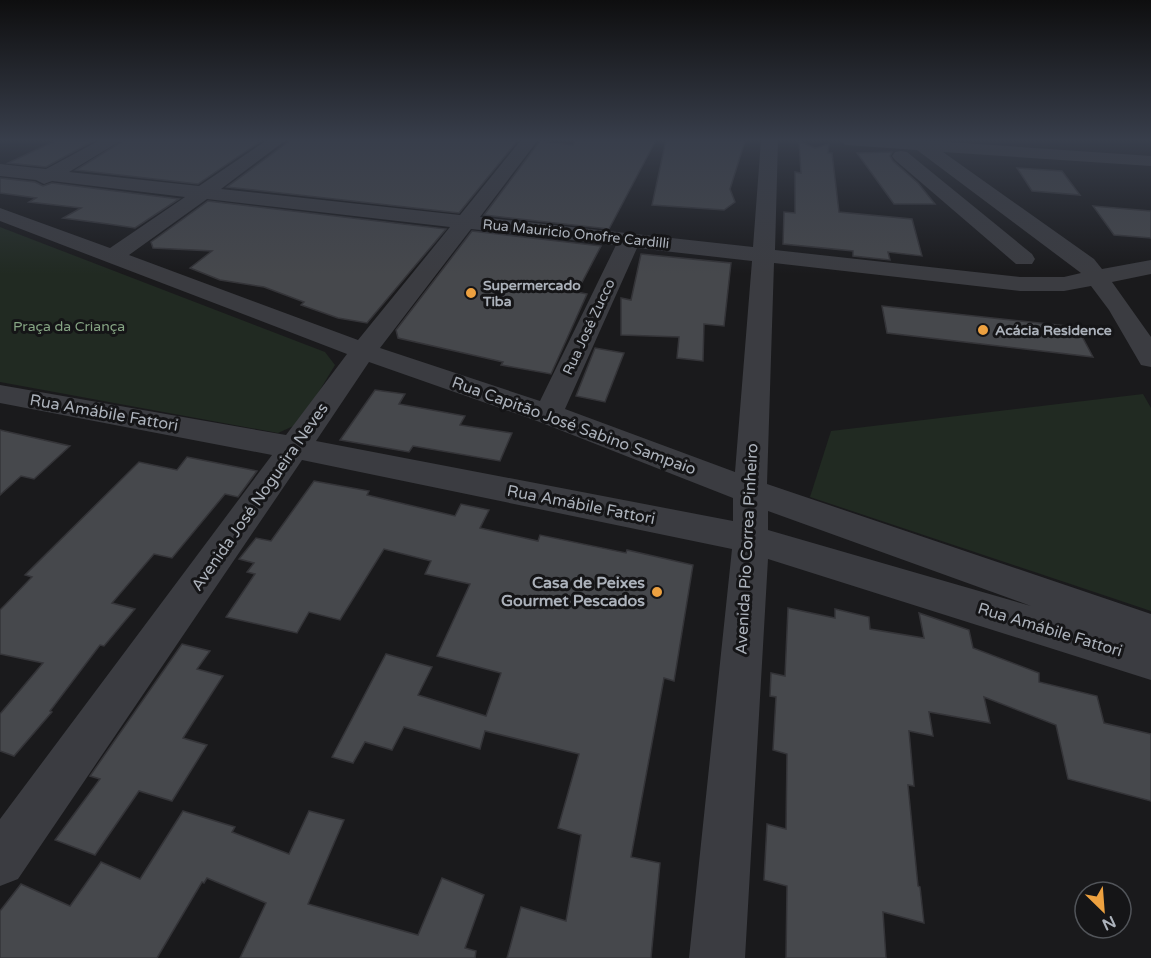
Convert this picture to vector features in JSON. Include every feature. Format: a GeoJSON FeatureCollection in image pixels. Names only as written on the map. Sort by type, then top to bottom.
{"type":"FeatureCollection","features":[{"type":"Feature","properties":{"kind":"street"},"geometry":{"type":"LineString","coordinates":[[7,201],[34,185]]}},
{"type":"Feature","properties":{"kind":"street","name":"Rua Mauricio Onofre Cardilli"},"geometry":{"type":"LineString","coordinates":[[127,185],[1020,284],[1064,284],[1151,267]]}},
{"type":"Feature","properties":{"kind":"street"},"geometry":{"type":"LineString","coordinates":[[112,257],[214,185]]}},
{"type":"Feature","properties":{"kind":"street","name":"Avenida José Nogueira Neves"},"geometry":{"type":"LineString","coordinates":[[0,861],[363,351],[495,185]]}},
{"type":"Feature","properties":{"kind":"street","name":"Avenida Pio Correa Pinheiro"},"geometry":{"type":"LineString","coordinates":[[717,958],[751,538],[750,491],[767,185]]}},
{"type":"Feature","properties":{"kind":"street"},"geometry":{"type":"LineString","coordinates":[[936,185],[1024,259]]}},
{"type":"Feature","properties":{"kind":"street"},"geometry":{"type":"LineString","coordinates":[[976,185],[1086,264],[1097,276],[1151,359]]}},
{"type":"Feature","properties":{"kind":"street","name":"Rua Capitão José Sabino Sampaio"},"geometry":{"type":"LineString","coordinates":[[7,201],[112,257],[363,351],[548,414],[750,491],[1151,632]]}},
{"type":"Feature","properties":{"kind":"street","name":"Rua José Zucco"},"geometry":{"type":"LineString","coordinates":[[548,414],[629,240]]}},
{"type":"Feature","properties":{"kind":"street","name":"Rua Amábile Fattori"},"geometry":{"type":"LineString","coordinates":[[0,394],[296,448],[751,538],[1151,661]]}},
{"type":"Feature","properties":{"kind":"green space","name":"Praça da Criança"},"geometry":{"type":"Polygon","coordinates":[[[0,227],[325,352],[335,365],[300,423],[278,433],[0,382],[0,227]]]}},
{"type":"Feature","properties":{"kind":"green space"},"geometry":{"type":"Polygon","coordinates":[[[1143,394],[1151,408],[1151,611],[810,497],[831,431],[1143,394]]]}},
{"type":"Feature","properties":{"kind":"building"},"geometry":{"type":"Polygon","coordinates":[[[0,185],[66,185],[179,199],[135,228],[63,218],[81,208],[29,202],[36,198],[0,193],[0,185]]]}},
{"type":"Feature","properties":{"kind":"building"},"geometry":{"type":"Polygon","coordinates":[[[230,185],[482,185],[459,213],[227,187],[230,185]]]}},
{"type":"Feature","properties":{"kind":"building"},"geometry":{"type":"Polygon","coordinates":[[[507,185],[632,185],[609,229],[484,215],[507,185]]]}},
{"type":"Feature","properties":{"kind":"building"},"geometry":{"type":"Polygon","coordinates":[[[656,185],[731,185],[730,189],[735,202],[724,210],[652,205],[656,185]]]}},
{"type":"Feature","properties":{"kind":"building"},"geometry":{"type":"Polygon","coordinates":[[[795,185],[836,185],[839,212],[912,219],[922,256],[888,252],[890,260],[853,256],[853,251],[783,244],[784,212],[795,213],[795,185]]]}},
{"type":"Feature","properties":{"kind":"building"},"geometry":{"type":"Polygon","coordinates":[[[880,185],[919,185],[935,204],[894,204],[880,185]]]}},
{"type":"Feature","properties":{"kind":"building"},"geometry":{"type":"Polygon","coordinates":[[[1028,185],[1072,185],[1080,195],[1032,191],[1028,185]]]}},
{"type":"Feature","properties":{"kind":"building"},"geometry":{"type":"Polygon","coordinates":[[[208,201],[446,229],[367,323],[338,318],[301,305],[304,302],[264,287],[220,280],[190,268],[212,251],[153,248],[151,242],[208,201]]]}},
{"type":"Feature","properties":{"kind":"building"},"geometry":{"type":"Polygon","coordinates":[[[1093,206],[1151,211],[1151,238],[1114,235],[1093,206]]]}},
{"type":"Feature","properties":{"kind":"building"},"geometry":{"type":"Polygon","coordinates":[[[472,231],[601,246],[577,292],[587,294],[551,374],[501,365],[503,362],[398,338],[396,330],[472,231]]]}},
{"type":"Feature","properties":{"kind":"building"},"geometry":{"type":"Polygon","coordinates":[[[641,254],[731,263],[724,326],[704,324],[703,361],[677,358],[679,337],[621,335],[621,298],[631,300],[641,254]]]}},
{"type":"Feature","properties":{"kind":"building","name":"Acácia Residence"},"geometry":{"type":"Polygon","coordinates":[[[882,306],[1077,327],[1093,357],[887,333],[882,306]]]}},
{"type":"Feature","properties":{"kind":"building"},"geometry":{"type":"Polygon","coordinates":[[[595,348],[624,353],[605,402],[576,396],[595,348]]]}},
{"type":"Feature","properties":{"kind":"building"},"geometry":{"type":"Polygon","coordinates":[[[375,390],[405,394],[399,404],[465,416],[460,425],[512,433],[500,461],[413,446],[409,452],[340,440],[375,390]]]}},
{"type":"Feature","properties":{"kind":"building"},"geometry":{"type":"Polygon","coordinates":[[[0,430],[70,446],[34,479],[21,476],[0,495],[0,430]]]}},
{"type":"Feature","properties":{"kind":"building"},"geometry":{"type":"Polygon","coordinates":[[[187,457],[257,471],[238,497],[225,494],[172,558],[154,554],[112,603],[135,609],[104,646],[100,645],[50,711],[52,712],[14,756],[0,751],[0,714],[43,663],[0,654],[0,610],[32,577],[25,575],[139,462],[177,470],[187,457]]]}},
{"type":"Feature","properties":{"kind":"building"},"geometry":{"type":"Polygon","coordinates":[[[314,481],[369,491],[367,495],[455,516],[461,504],[489,510],[480,528],[538,541],[540,535],[626,553],[627,550],[693,565],[674,681],[664,678],[631,857],[660,863],[651,958],[507,958],[521,907],[566,921],[581,835],[558,828],[579,754],[485,731],[480,749],[404,727],[392,750],[365,742],[353,763],[332,757],[386,654],[432,667],[418,695],[486,716],[501,673],[437,656],[470,584],[425,574],[431,561],[384,549],[340,620],[309,612],[297,633],[226,617],[255,574],[247,572],[254,563],[239,559],[256,538],[271,541],[314,481]]]}},
{"type":"Feature","properties":{"kind":"building"},"geometry":{"type":"Polygon","coordinates":[[[788,608],[835,618],[835,609],[869,617],[870,629],[924,638],[919,613],[969,630],[973,648],[1039,673],[1039,682],[1097,696],[1104,723],[1151,734],[1151,801],[1068,779],[1056,725],[984,697],[990,723],[929,712],[933,736],[909,731],[914,786],[908,785],[924,923],[883,912],[886,958],[786,958],[787,886],[764,880],[767,824],[786,829],[787,754],[773,750],[776,697],[770,696],[771,673],[785,676],[788,608]]]}},
{"type":"Feature","properties":{"kind":"building"},"geometry":{"type":"Polygon","coordinates":[[[182,644],[210,651],[197,669],[223,676],[183,738],[207,745],[172,801],[139,791],[95,855],[55,840],[100,779],[90,776],[182,644]]]}},
{"type":"Feature","properties":{"kind":"building"},"geometry":{"type":"Polygon","coordinates":[[[183,811],[235,827],[232,832],[289,854],[309,811],[344,820],[308,904],[418,935],[442,878],[484,895],[465,948],[476,951],[475,958],[240,958],[266,903],[207,878],[204,883],[202,882],[157,958],[0,958],[0,911],[21,884],[70,906],[101,862],[140,879],[183,811]]]}},
{"type":"Feature","properties":{"kind":"place","name":"Supermercado Tiba"},"geometry":{"type":"Point","coordinates":[471,293]}},
{"type":"Feature","properties":{"kind":"place","name":"Acácia Residence"},"geometry":{"type":"Point","coordinates":[983,330]}},
{"type":"Feature","properties":{"kind":"place","name":"Casa de Peixes Gourmet Pescados"},"geometry":{"type":"Point","coordinates":[657,592]}}]}
